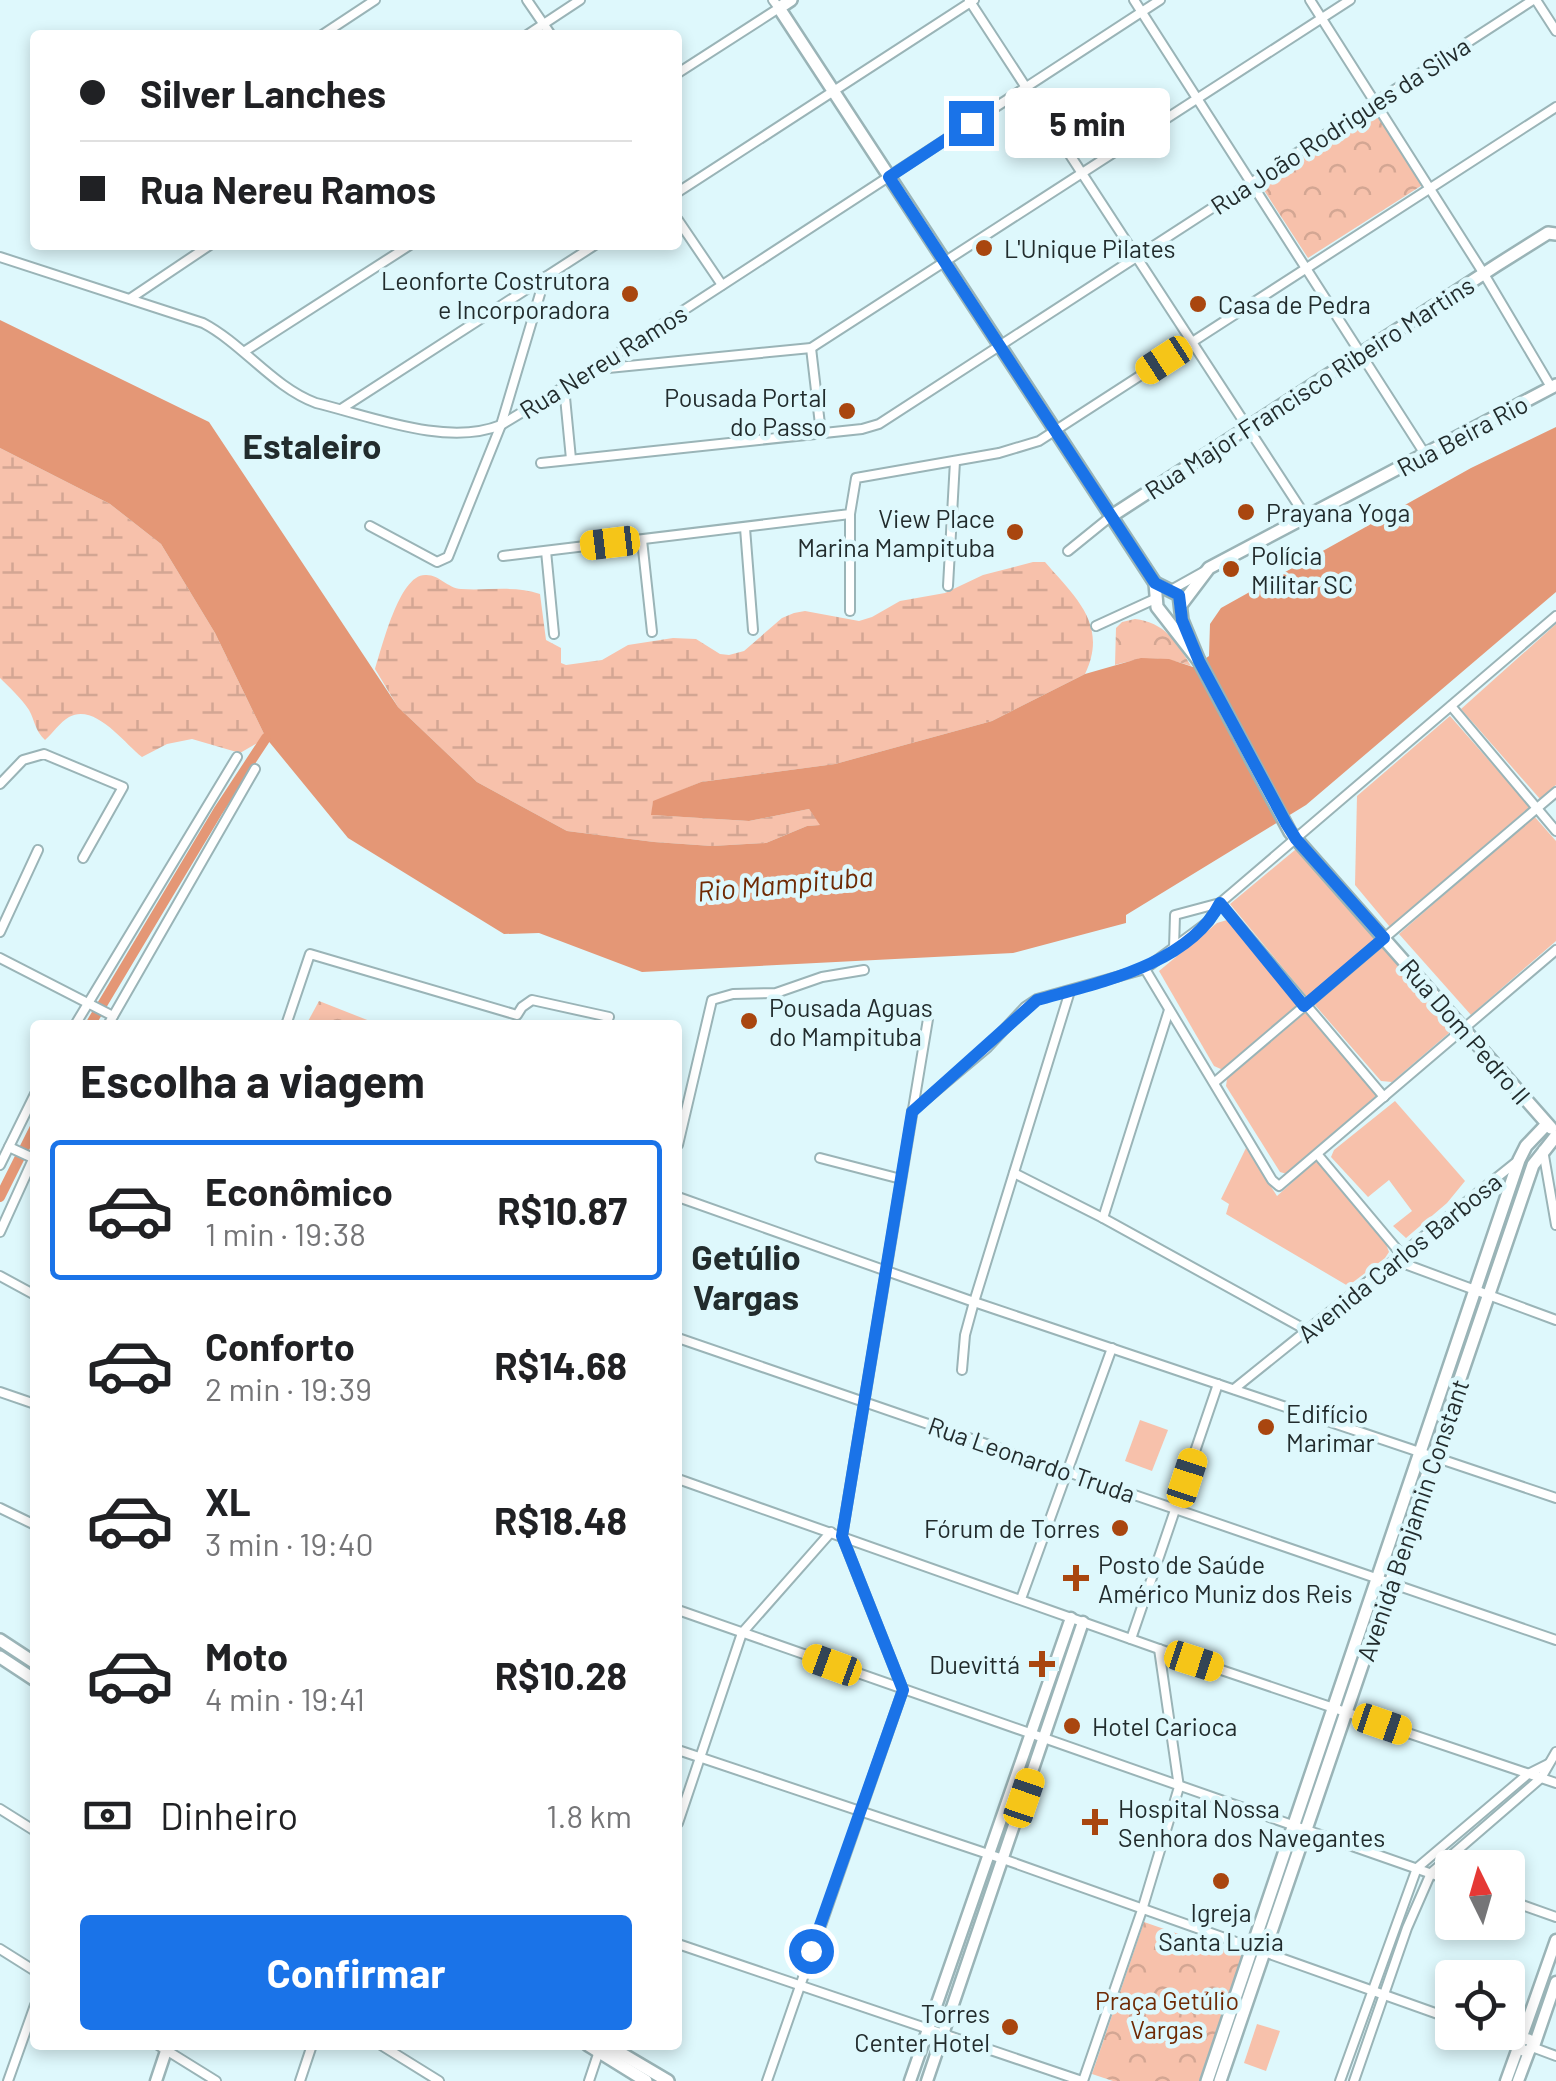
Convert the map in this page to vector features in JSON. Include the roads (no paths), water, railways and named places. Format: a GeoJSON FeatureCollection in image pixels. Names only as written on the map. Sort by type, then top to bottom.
{"type":"FeatureCollection","features":[{"type":"Feature","properties":{"kind":"main road"},"geometry":{"type":"LineString","coordinates":[[791,0],[776,4],[1155,583],[1161,612],[1199,661]]}},
{"type":"Feature","properties":{"kind":"main road","name":"Rua Major Francisco Ribeiro Martins"},"geometry":{"type":"LineString","coordinates":[[1110,517],[1548,233],[1556,234]]}},
{"type":"Feature","properties":{"kind":"main road","name":"Rua Beira Rio"},"geometry":{"type":"LineString","coordinates":[[1180,607],[1208,568],[1554,386]]}},
{"type":"Feature","properties":{"kind":"main road"},"geometry":{"type":"LineString","coordinates":[[1155,583],[1179,595],[1199,661]]}},
{"type":"Feature","properties":{"kind":"main road","name":"Rua Beira Rio"},"geometry":{"type":"LineString","coordinates":[[1156,598],[1170,590]]}},
{"type":"Feature","properties":{"kind":"main road"},"geometry":{"type":"LineString","coordinates":[[1161,612],[1172,614],[1180,607]]}},
{"type":"Feature","properties":{"kind":"main road","name":"Rua Dom Pedro II"},"geometry":{"type":"LineString","coordinates":[[1199,661],[1296,839],[1554,1128]]}},
{"type":"Feature","properties":{"kind":"main road"},"geometry":{"type":"LineString","coordinates":[[1507,1246],[1506,1232],[1529,1160],[1554,1128]]}},
{"type":"Feature","properties":{"kind":"main road","name":"Avenida Benjamin Constant"},"geometry":{"type":"LineString","coordinates":[[1340,1709],[1375,1579],[1490,1297],[1533,1164],[1554,1128]]}},
{"type":"Feature","properties":{"kind":"main road","name":"Avenida Carlos Barbosa"},"geometry":{"type":"LineString","coordinates":[[1519,1160],[1526,1146],[1554,1128]]}},
{"type":"Feature","properties":{"kind":"main road","name":"Avenida Benjamin Constant"},"geometry":{"type":"LineString","coordinates":[[1207,2081],[1230,2033],[1340,1709],[1389,1584],[1519,1160]]}},
{"type":"Feature","properties":{"kind":"main road"},"geometry":{"type":"LineString","coordinates":[[0,1640],[30,1660]]}},
{"type":"Feature","properties":{"kind":"main road"},"geometry":{"type":"LineString","coordinates":[[0,1656],[30,1677]]}},
{"type":"Feature","properties":{"kind":"main road","name":"Avenida Benjamin Constant"},"geometry":{"type":"LineString","coordinates":[[1220,2081],[1230,2033]]}},
{"type":"Feature","properties":{"kind":"main road"},"geometry":{"type":"LineString","coordinates":[[602,2050],[646,2081]]}},
{"type":"Feature","properties":{"kind":"main road"},"geometry":{"type":"LineString","coordinates":[[604,2050],[668,2081]]}},
{"type":"Feature","properties":{"kind":"street"},"geometry":{"type":"LineString","coordinates":[[330,30],[375,0]]}},
{"type":"Feature","properties":{"kind":"street"},"geometry":{"type":"LineString","coordinates":[[527,0],[547,30]]}},
{"type":"Feature","properties":{"kind":"street"},"geometry":{"type":"LineString","coordinates":[[534,30],[580,0]]}},
{"type":"Feature","properties":{"kind":"street"},"geometry":{"type":"LineString","coordinates":[[1134,0],[1425,454]]}},
{"type":"Feature","properties":{"kind":"street","name":"Rua Nereu Ramos"},"geometry":{"type":"LineString","coordinates":[[0,257],[203,323],[298,395],[341,409],[455,434],[485,431],[564,388],[1160,0]]}},
{"type":"Feature","properties":{"kind":"street"},"geometry":{"type":"LineString","coordinates":[[1310,0],[1554,386]]}},
{"type":"Feature","properties":{"kind":"street"},"geometry":{"type":"LineString","coordinates":[[592,370],[811,348],[1350,0]]}},
{"type":"Feature","properties":{"kind":"street"},"geometry":{"type":"LineString","coordinates":[[1534,0],[1556,30]]}},
{"type":"Feature","properties":{"kind":"street","name":"Rua João Rodrigues da Silva"},"geometry":{"type":"LineString","coordinates":[[541,463],[879,424],[1534,0]]}},
{"type":"Feature","properties":{"kind":"street"},"geometry":{"type":"LineString","coordinates":[[682,189],[971,1],[1306,517]]}},
{"type":"Feature","properties":{"kind":"street"},"geometry":{"type":"LineString","coordinates":[[682,70],[776,4]]}},
{"type":"Feature","properties":{"kind":"street"},"geometry":{"type":"LineString","coordinates":[[850,611],[850,514],[856,478],[1022,448],[1556,108]]}},
{"type":"Feature","properties":{"kind":"street"},"geometry":{"type":"LineString","coordinates":[[682,226],[722,286]]}},
{"type":"Feature","properties":{"kind":"street"},"geometry":{"type":"LineString","coordinates":[[130,298],[202,250]]}},
{"type":"Feature","properties":{"kind":"street"},"geometry":{"type":"LineString","coordinates":[[244,351],[402,250]]}},
{"type":"Feature","properties":{"kind":"street"},"geometry":{"type":"LineString","coordinates":[[341,409],[587,250]]}},
{"type":"Feature","properties":{"kind":"street"},"geometry":{"type":"LineString","coordinates":[[370,526],[424,558],[444,562],[501,425],[545,277]]}},
{"type":"Feature","properties":{"kind":"street"},"geometry":{"type":"LineString","coordinates":[[811,348],[821,433]]}},
{"type":"Feature","properties":{"kind":"street"},"geometry":{"type":"LineString","coordinates":[[564,388],[571,460]]}},
{"type":"Feature","properties":{"kind":"street"},"geometry":{"type":"LineString","coordinates":[[948,586],[956,461]]}},
{"type":"Feature","properties":{"kind":"street"},"geometry":{"type":"LineString","coordinates":[[503,556],[850,514]]}},
{"type":"Feature","properties":{"kind":"street","name":"Rua Major Francisco Ribeiro Martins"},"geometry":{"type":"LineString","coordinates":[[1068,551],[1110,517]]}},
{"type":"Feature","properties":{"kind":"street"},"geometry":{"type":"LineString","coordinates":[[745,528],[753,630]]}},
{"type":"Feature","properties":{"kind":"street"},"geometry":{"type":"LineString","coordinates":[[642,540],[652,632]]}},
{"type":"Feature","properties":{"kind":"street"},"geometry":{"type":"LineString","coordinates":[[546,551],[554,634]]}},
{"type":"Feature","properties":{"kind":"street","name":"Rua Beira Rio"},"geometry":{"type":"LineString","coordinates":[[1170,590],[1208,568]]}},
{"type":"Feature","properties":{"kind":"street","name":"Rua Beira Rio"},"geometry":{"type":"LineString","coordinates":[[1096,626],[1156,598]]}},
{"type":"Feature","properties":{"kind":"street"},"geometry":{"type":"LineString","coordinates":[[1134,608],[1161,612]]}},
{"type":"Feature","properties":{"kind":"street"},"geometry":{"type":"LineString","coordinates":[[912,1112],[986,1048],[1025,1007],[1037,1000],[1144,969],[1174,949],[1208,922],[1220,903],[1326,810],[1556,616]]}},
{"type":"Feature","properties":{"kind":"street"},"geometry":{"type":"LineString","coordinates":[[1451,706],[1556,832]]}},
{"type":"Feature","properties":{"kind":"street"},"geometry":{"type":"LineString","coordinates":[[0,784],[23,760],[44,754],[123,786],[83,858]]}},
{"type":"Feature","properties":{"kind":"street"},"geometry":{"type":"LineString","coordinates":[[78,1020],[236,757]]}},
{"type":"Feature","properties":{"kind":"street"},"geometry":{"type":"LineString","coordinates":[[111,1020],[256,769]]}},
{"type":"Feature","properties":{"kind":"street"},"geometry":{"type":"LineString","coordinates":[[1215,1082],[1556,792]]}},
{"type":"Feature","properties":{"kind":"street"},"geometry":{"type":"LineString","coordinates":[[202,815],[220,827]]}},
{"type":"Feature","properties":{"kind":"street"},"geometry":{"type":"LineString","coordinates":[[0,932],[38,850]]}},
{"type":"Feature","properties":{"kind":"street"},"geometry":{"type":"LineString","coordinates":[[1174,949],[1175,914],[1220,903]]}},
{"type":"Feature","properties":{"kind":"street"},"geometry":{"type":"LineString","coordinates":[[1220,903],[1384,1097]]}},
{"type":"Feature","properties":{"kind":"street"},"geometry":{"type":"LineString","coordinates":[[1144,969],[1278,1186],[1556,950]]}},
{"type":"Feature","properties":{"kind":"street"},"geometry":{"type":"LineString","coordinates":[[288,1020],[310,954],[518,1015]]}},
{"type":"Feature","properties":{"kind":"street"},"geometry":{"type":"LineString","coordinates":[[0,958],[88,1003],[109,1020]]}},
{"type":"Feature","properties":{"kind":"street"},"geometry":{"type":"LineString","coordinates":[[682,1128],[712,1000],[732,994],[776,993],[822,977],[864,970]]}},
{"type":"Feature","properties":{"kind":"street"},"geometry":{"type":"LineString","coordinates":[[962,1370],[965,1335],[974,1302],[1070,990]]}},
{"type":"Feature","properties":{"kind":"street"},"geometry":{"type":"LineString","coordinates":[[516,1020],[522,1007],[532,1000],[609,1017]]}},
{"type":"Feature","properties":{"kind":"street"},"geometry":{"type":"LineString","coordinates":[[1103,1218],[1170,1010]]}},
{"type":"Feature","properties":{"kind":"street"},"geometry":{"type":"LineString","coordinates":[[583,1020],[584,1012]]}},
{"type":"Feature","properties":{"kind":"street"},"geometry":{"type":"LineString","coordinates":[[768,2081],[903,1690],[842,1536],[928,1019]]}},
{"type":"Feature","properties":{"kind":"street"},"geometry":{"type":"LineString","coordinates":[[0,1166],[30,1104]]}},
{"type":"Feature","properties":{"kind":"street"},"geometry":{"type":"LineString","coordinates":[[9,1147],[30,1156]]}},
{"type":"Feature","properties":{"kind":"street"},"geometry":{"type":"LineString","coordinates":[[1544,1150],[1556,1225]]}},
{"type":"Feature","properties":{"kind":"street"},"geometry":{"type":"LineString","coordinates":[[1318,1155],[1398,1257],[1476,1292],[1556,1320]]}},
{"type":"Feature","properties":{"kind":"street"},"geometry":{"type":"LineString","coordinates":[[820,1158],[902,1179]]}},
{"type":"Feature","properties":{"kind":"street","name":"Avenida Carlos Barbosa"},"geometry":{"type":"LineString","coordinates":[[1234,1389],[1519,1160]]}},
{"type":"Feature","properties":{"kind":"street"},"geometry":{"type":"LineString","coordinates":[[0,1232],[30,1167]]}},
{"type":"Feature","properties":{"kind":"street"},"geometry":{"type":"LineString","coordinates":[[1014,1173],[1308,1330]]}},
{"type":"Feature","properties":{"kind":"street"},"geometry":{"type":"LineString","coordinates":[[682,1198],[974,1302],[1556,1498]]}},
{"type":"Feature","properties":{"kind":"street"},"geometry":{"type":"LineString","coordinates":[[0,1276],[30,1292]]}},
{"type":"Feature","properties":{"kind":"street","name":"Rua Leonardo Truda"},"geometry":{"type":"LineString","coordinates":[[682,1339],[1556,1640]]}},
{"type":"Feature","properties":{"kind":"street"},"geometry":{"type":"LineString","coordinates":[[1021,1599],[1112,1348]]}},
{"type":"Feature","properties":{"kind":"street"},"geometry":{"type":"LineString","coordinates":[[1131,1639],[1218,1384]]}},
{"type":"Feature","properties":{"kind":"street"},"geometry":{"type":"LineString","coordinates":[[0,1392],[30,1402]]}},
{"type":"Feature","properties":{"kind":"street"},"geometry":{"type":"LineString","coordinates":[[682,1481],[1556,1783]]}},
{"type":"Feature","properties":{"kind":"street"},"geometry":{"type":"LineString","coordinates":[[0,1508],[30,1523]]}},
{"type":"Feature","properties":{"kind":"street"},"geometry":{"type":"LineString","coordinates":[[682,1812],[742,1633],[831,1532]]}},
{"type":"Feature","properties":{"kind":"street"},"geometry":{"type":"LineString","coordinates":[[682,1611],[1435,1875]]}},
{"type":"Feature","properties":{"kind":"street"},"geometry":{"type":"LineString","coordinates":[[910,2081],[1030,1735],[1077,1620]]}},
{"type":"Feature","properties":{"kind":"street"},"geometry":{"type":"LineString","coordinates":[[927,2081],[1044,1740],[1077,1620]]}},
{"type":"Feature","properties":{"kind":"street"},"geometry":{"type":"LineString","coordinates":[[682,1945],[1082,2081],[1142,1910],[1179,1787],[1159,1649]]}},
{"type":"Feature","properties":{"kind":"street"},"geometry":{"type":"LineString","coordinates":[[682,1751],[989,1854],[1435,2013]]}},
{"type":"Feature","properties":{"kind":"street"},"geometry":{"type":"LineString","coordinates":[[1354,2081],[1407,1928],[1431,1873],[1541,1778],[1556,1752]]}},
{"type":"Feature","properties":{"kind":"street"},"geometry":{"type":"LineString","coordinates":[[1340,2081],[1417,1868],[1528,1774],[1548,1764]]}},
{"type":"Feature","properties":{"kind":"street"},"geometry":{"type":"LineString","coordinates":[[0,1809],[30,1827]]}},
{"type":"Feature","properties":{"kind":"street"},"geometry":{"type":"LineString","coordinates":[[1525,1906],[1556,1918]]}},
{"type":"Feature","properties":{"kind":"street"},"geometry":{"type":"LineString","coordinates":[[1518,2081],[1556,1940]]}},
{"type":"Feature","properties":{"kind":"street"},"geometry":{"type":"LineString","coordinates":[[0,1950],[30,1967]]}},
{"type":"Feature","properties":{"kind":"street"},"geometry":{"type":"LineString","coordinates":[[1506,2081],[1556,1982]]}},
{"type":"Feature","properties":{"kind":"street"},"geometry":{"type":"LineString","coordinates":[[8,2081],[30,2019]]}},
{"type":"Feature","properties":{"kind":"street"},"geometry":{"type":"LineString","coordinates":[[1526,2045],[1556,2056]]}},
{"type":"Feature","properties":{"kind":"street"},"geometry":{"type":"LineString","coordinates":[[156,2081],[163,2050]]}},
{"type":"Feature","properties":{"kind":"street"},"geometry":{"type":"LineString","coordinates":[[169,2050],[216,2081]]}},
{"type":"Feature","properties":{"kind":"street"},"geometry":{"type":"LineString","coordinates":[[300,2081],[310,2050]]}},
{"type":"Feature","properties":{"kind":"street"},"geometry":{"type":"LineString","coordinates":[[389,2050],[439,2081]]}},
{"type":"Feature","properties":{"kind":"street"},"geometry":{"type":"LineString","coordinates":[[589,2081],[597,2050]]}},
{"type":"Feature","properties":{"kind":"water","name":"Rio Mampituba"},"geometry":{"type":"Polygon","coordinates":[[[0,320],[209,422],[398,707],[477,782],[567,831],[712,846],[766,843],[807,826],[820,825],[809,809],[749,821],[651,815],[653,801],[701,782],[835,764],[992,721],[1085,674],[1141,658],[1169,659],[1193,667],[1209,656],[1210,624],[1221,608],[1471,468],[1556,427],[1556,592],[1306,805],[1126,915],[1126,923],[1013,953],[642,972],[539,933],[504,934],[348,838],[266,738],[215,633],[161,544],[110,504],[0,448],[0,320]]]}},
{"type":"Feature","properties":{"kind":"waterway"},"geometry":{"type":"LineString","coordinates":[[93,1020],[266,738]]}},
{"type":"Feature","properties":{"kind":"waterway"},"geometry":{"type":"LineString","coordinates":[[0,1197],[30,1137]]}},
{"type":"Feature","properties":{"kind":"place","name":"L'Unique Pilates"},"geometry":{"type":"Point","coordinates":[984,248]}},
{"type":"Feature","properties":{"kind":"place","name":"Leonforte Costrutora e Incorporadora"},"geometry":{"type":"Point","coordinates":[630,294]}},
{"type":"Feature","properties":{"kind":"place","name":"Casa de Pedra"},"geometry":{"type":"Point","coordinates":[1198,304]}},
{"type":"Feature","properties":{"kind":"place","name":"Pousada Portal do Passo"},"geometry":{"type":"Point","coordinates":[847,411]}},
{"type":"Feature","properties":{"kind":"place","name":"Prayana Yoga"},"geometry":{"type":"Point","coordinates":[1246,512]}},
{"type":"Feature","properties":{"kind":"place","name":"View Place Marina Mampituba"},"geometry":{"type":"Point","coordinates":[1015,532]}},
{"type":"Feature","properties":{"kind":"place","name":"Polícia Militar SC"},"geometry":{"type":"Point","coordinates":[1231,569]}},
{"type":"Feature","properties":{"kind":"place","name":"Pousada Aguas do Mampituba"},"geometry":{"type":"Point","coordinates":[749,1021]}},
{"type":"Feature","properties":{"kind":"place","name":"Edifício Marimar"},"geometry":{"type":"Point","coordinates":[1266,1427]}},
{"type":"Feature","properties":{"kind":"place","name":"Fórum de Torres"},"geometry":{"type":"Point","coordinates":[1120,1528]}},
{"type":"Feature","properties":{"kind":"place","name":"Posto de Saúde Américo Muniz dos Reis"},"geometry":{"type":"Point","coordinates":[1076,1578]}},
{"type":"Feature","properties":{"kind":"place","name":"Duevittá"},"geometry":{"type":"Point","coordinates":[1042,1664]}},
{"type":"Feature","properties":{"kind":"place","name":"Hotel Carioca"},"geometry":{"type":"Point","coordinates":[1072,1726]}},
{"type":"Feature","properties":{"kind":"place","name":"Hospital Nossa Senhora dos Navegantes"},"geometry":{"type":"Point","coordinates":[1095,1822]}},
{"type":"Feature","properties":{"kind":"place","name":"Igreja Santa Luzia"},"geometry":{"type":"Point","coordinates":[1221,1881]}},
{"type":"Feature","properties":{"kind":"place","name":"Torres Center Hotel"},"geometry":{"type":"Point","coordinates":[1010,2027]}},
{"type":"Feature","properties":{"kind":"district","name":"Estaleiro"},"geometry":{"type":"Point","coordinates":[312,445]}},
{"type":"Feature","properties":{"kind":"district","name":"Getúlio Vargas"},"geometry":{"type":"Point","coordinates":[746,1276]}},
{"type":"Feature","properties":{"kind":"park label","name":"Praça Getúlio Vargas"},"geometry":{"type":"Point","coordinates":[1167,2014]}}]}
